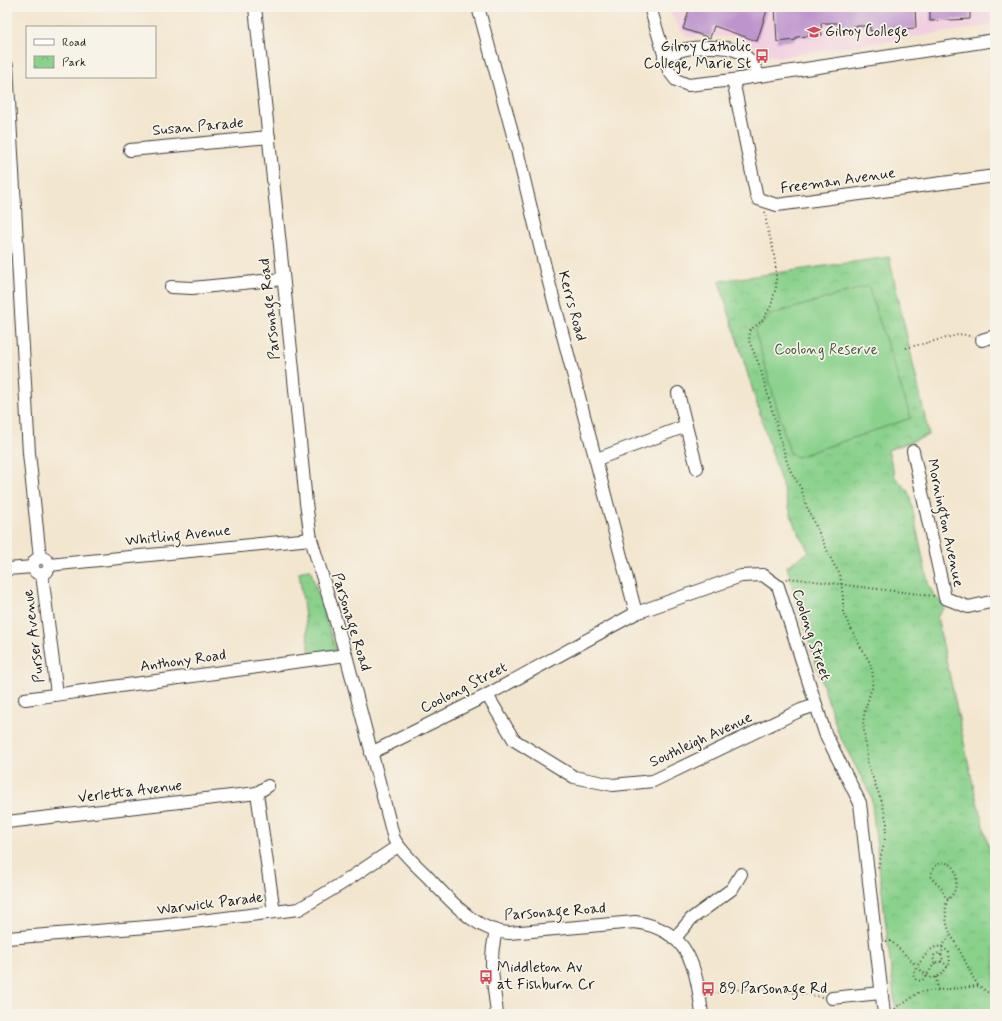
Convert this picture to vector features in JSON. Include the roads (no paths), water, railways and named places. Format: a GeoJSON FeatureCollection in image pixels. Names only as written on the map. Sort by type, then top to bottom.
{"type":"FeatureCollection","features":[{"type":"Feature","properties":{"kind":"street","name":"Parsonage Road"},"geometry":{"type":"LineString","coordinates":[[255,7],[306,503],[311,539],[346,656],[391,832],[398,846],[450,899],[472,919],[496,932],[509,933],[635,922],[647,924],[675,938],[686,952],[698,979],[702,1014]]}},
{"type":"Feature","properties":{"kind":"street","name":"Kerrs Road"},"geometry":{"type":"LineString","coordinates":[[478,7],[517,150],[546,271],[597,459],[636,613]]}},
{"type":"Feature","properties":{"kind":"street"},"geometry":{"type":"LineString","coordinates":[[650,7],[664,57],[671,74],[676,80],[692,85],[995,40]]}},
{"type":"Feature","properties":{"kind":"street"},"geometry":{"type":"LineString","coordinates":[[664,57],[684,49],[723,47],[742,53],[754,66],[759,76]]}},
{"type":"Feature","properties":{"kind":"street","name":"Purser Avenue"},"geometry":{"type":"LineString","coordinates":[[7,66],[29,453],[57,694]]}},
{"type":"Feature","properties":{"kind":"street","name":"Freeman Avenue"},"geometry":{"type":"LineString","coordinates":[[733,80],[758,199],[777,206],[995,176]]}},
{"type":"Feature","properties":{"kind":"street","name":"Susan Parade"},"geometry":{"type":"LineString","coordinates":[[130,150],[269,137]]}},
{"type":"Feature","properties":{"kind":"street"},"geometry":{"type":"LineString","coordinates":[[171,287],[192,288],[283,279]]}},
{"type":"Feature","properties":{"kind":"street"},"geometry":{"type":"LineString","coordinates":[[982,340],[995,336]]}},
{"type":"Feature","properties":{"kind":"street"},"geometry":{"type":"LineString","coordinates":[[678,393],[697,468]]}},
{"type":"Feature","properties":{"kind":"street"},"geometry":{"type":"LineString","coordinates":[[597,459],[686,426]]}},
{"type":"Feature","properties":{"kind":"street","name":"Mornington Avenue"},"geometry":{"type":"LineString","coordinates":[[913,451],[945,598],[968,607],[995,601]]}},
{"type":"Feature","properties":{"kind":"street","name":"Whitling Avenue"},"geometry":{"type":"LineString","coordinates":[[7,569],[311,539]]}},
{"type":"Feature","properties":{"kind":"street","name":"Coolong Street"},"geometry":{"type":"LineString","coordinates":[[372,753],[487,695],[636,613],[741,576],[762,575],[778,586],[830,744],[860,803],[881,994],[889,1013]]}},
{"type":"Feature","properties":{"kind":"street","name":"Anthony Road"},"geometry":{"type":"LineString","coordinates":[[25,698],[346,656]]}},
{"type":"Feature","properties":{"kind":"street","name":"Southleigh Avenue"},"geometry":{"type":"LineString","coordinates":[[487,695],[514,740],[574,776],[613,785],[653,781],[801,710],[816,705]]}},
{"type":"Feature","properties":{"kind":"street","name":"Verletta Avenue"},"geometry":{"type":"LineString","coordinates":[[7,822],[257,793],[268,786]]}},
{"type":"Feature","properties":{"kind":"street"},"geometry":{"type":"LineString","coordinates":[[257,793],[274,912]]}},
{"type":"Feature","properties":{"kind":"street","name":"Warwick Parade"},"geometry":{"type":"LineString","coordinates":[[7,938],[160,926],[299,909],[341,884],[398,846]]}},
{"type":"Feature","properties":{"kind":"street"},"geometry":{"type":"LineString","coordinates":[[675,938],[691,919],[732,889],[741,874]]}},
{"type":"Feature","properties":{"kind":"street"},"geometry":{"type":"LineString","coordinates":[[496,932],[492,945],[491,956],[497,1014]]}},
{"type":"Feature","properties":{"kind":"street"},"geometry":{"type":"LineString","coordinates":[[832,998],[881,994]]}},
{"type":"Feature","properties":{"kind":"place","name":"Gilroy College"},"geometry":{"type":"Point","coordinates":[814,32]}},
{"type":"Feature","properties":{"kind":"place","name":"Gilroy Catholic College, Marie St"},"geometry":{"type":"Point","coordinates":[762,56]}},
{"type":"Feature","properties":{"kind":"place","name":"Middleton Av at Fishburn Cr"},"geometry":{"type":"Point","coordinates":[486,977]}},
{"type":"Feature","properties":{"kind":"place","name":"89 Parsonage Rd"},"geometry":{"type":"Point","coordinates":[708,989]}},
{"type":"Feature","properties":{"kind":"park label","name":"Coolong Reserve"},"geometry":{"type":"Point","coordinates":[826,350]}}]}
